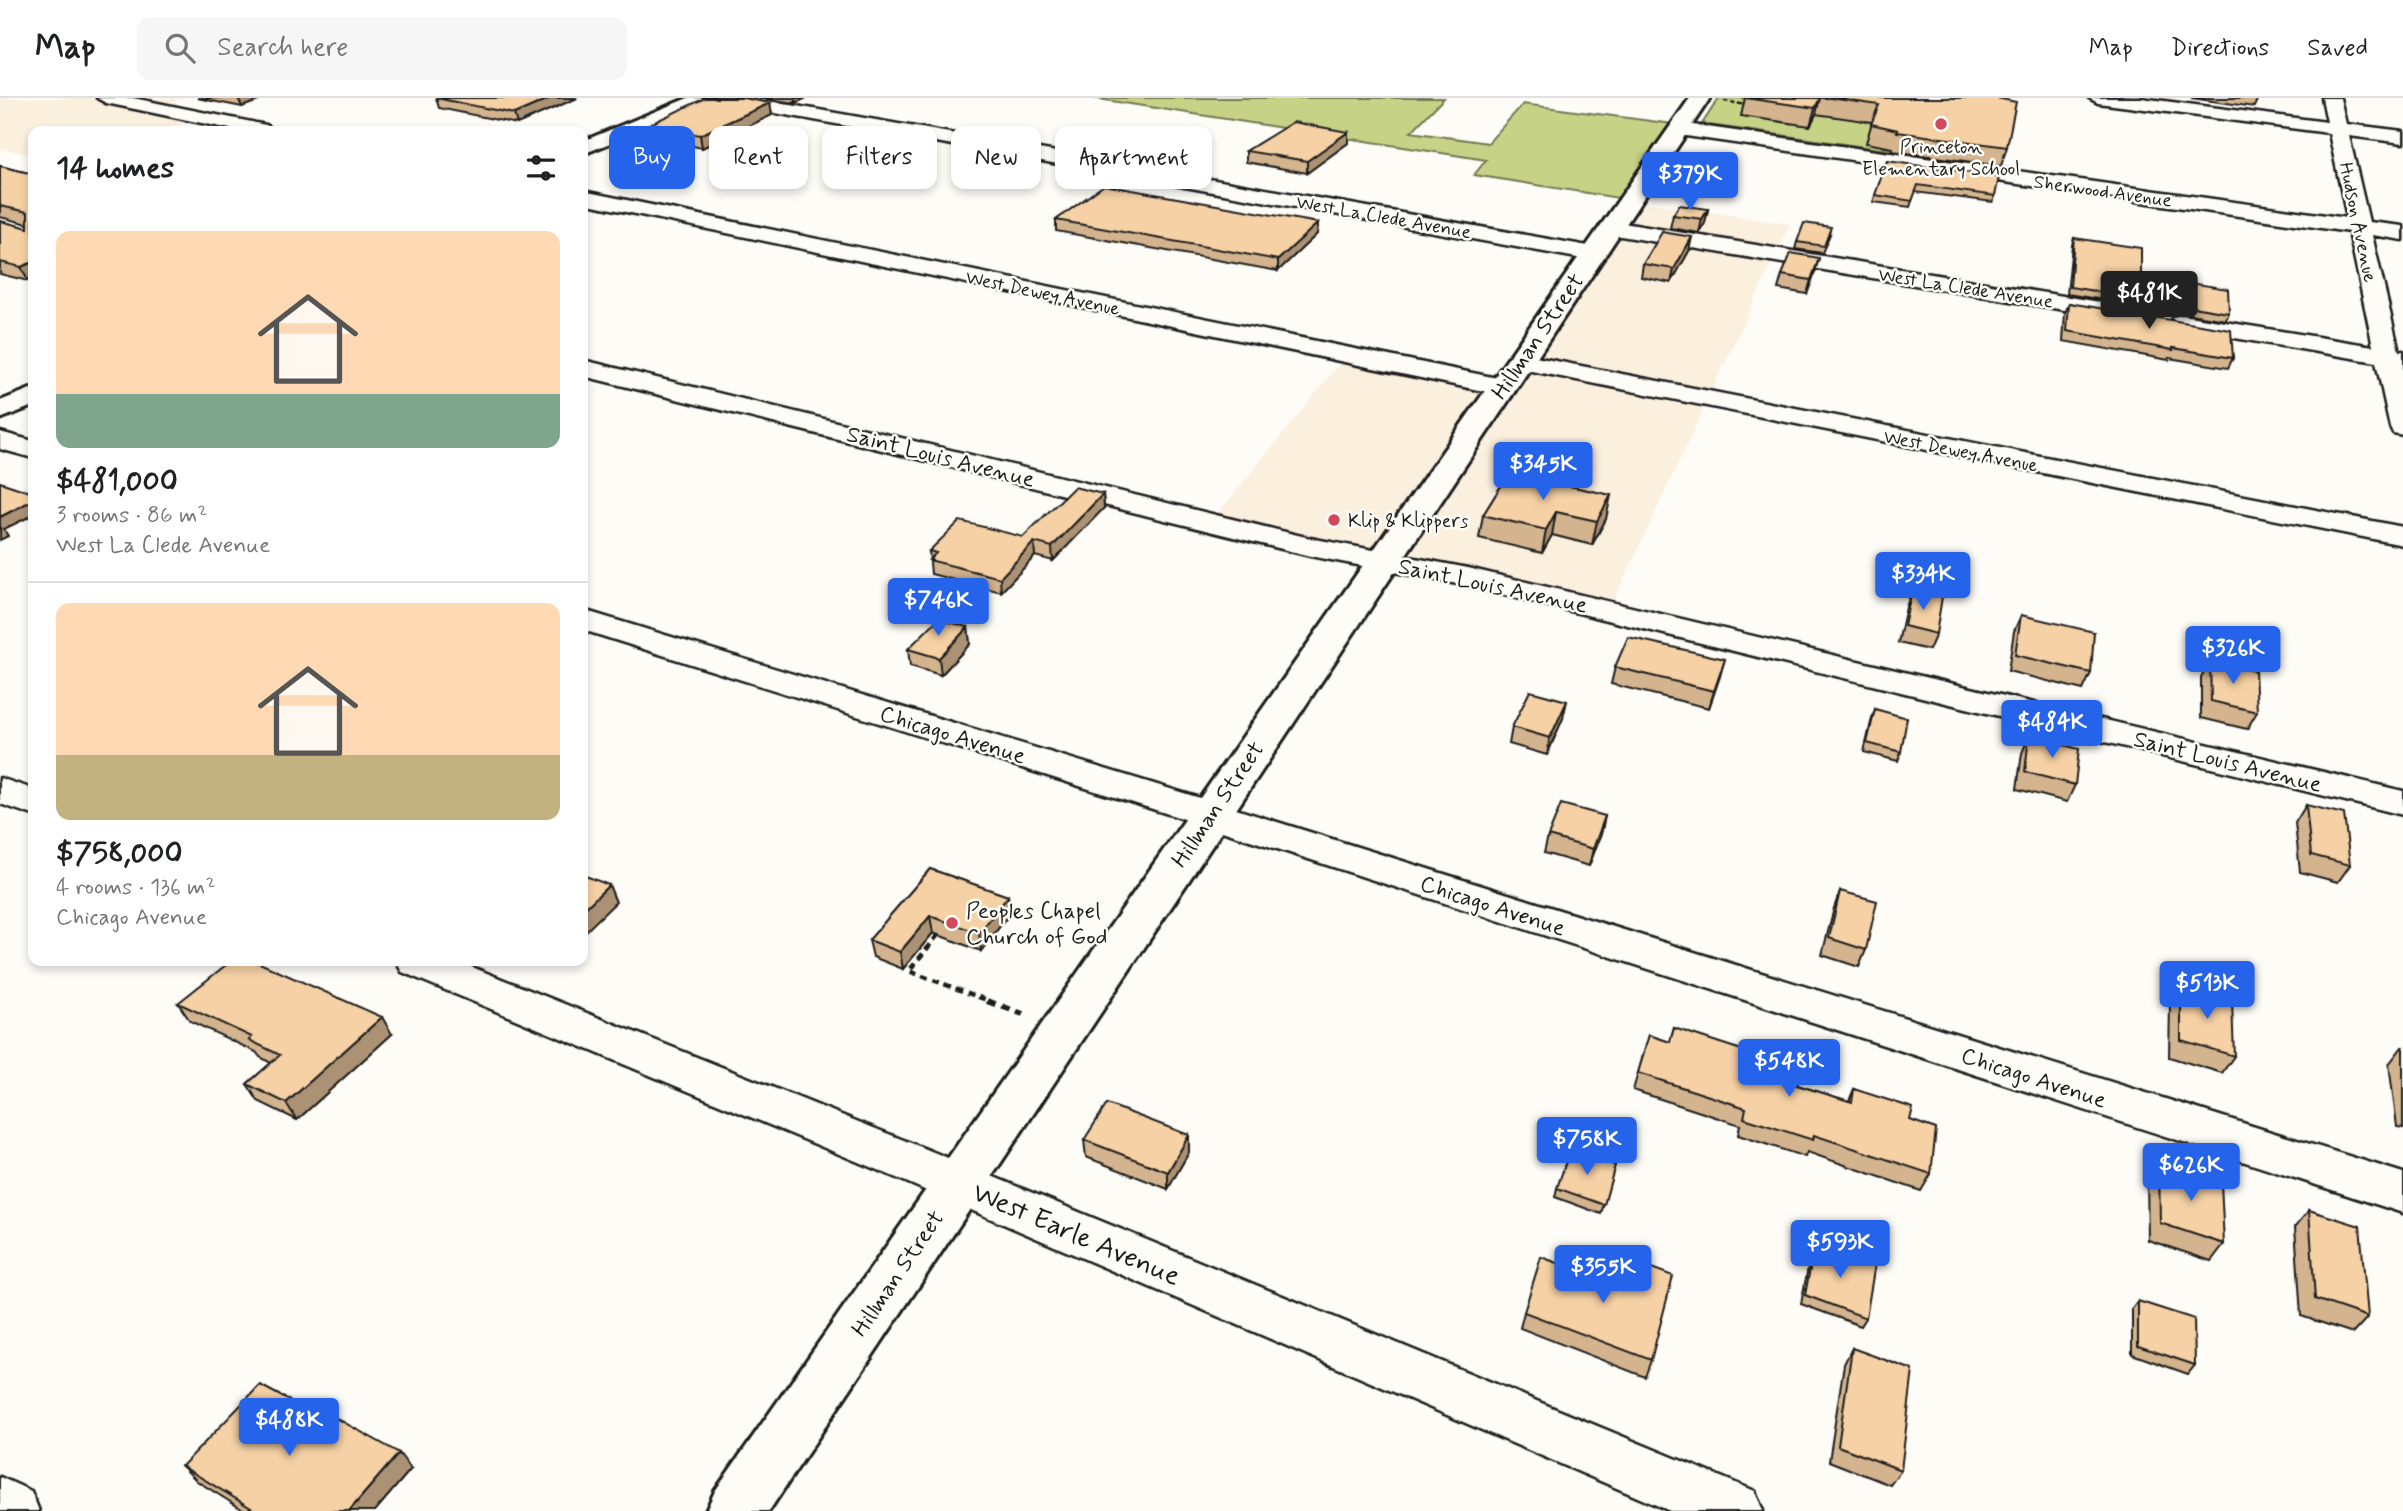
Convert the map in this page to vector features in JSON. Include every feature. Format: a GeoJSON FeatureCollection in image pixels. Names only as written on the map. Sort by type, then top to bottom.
{"type":"FeatureCollection","features":[{"type":"Feature","properties":{"kind":"street"},"geometry":{"type":"LineString","coordinates":[[106,98],[243,126]]}},
{"type":"Feature","properties":{"kind":"street"},"geometry":{"type":"LineString","coordinates":[[588,146],[705,98]]}},
{"type":"Feature","properties":{"kind":"street","name":"West La Clede Avenue"},"geometry":{"type":"LineString","coordinates":[[720,98],[1594,254]]}},
{"type":"Feature","properties":{"kind":"street"},"geometry":{"type":"LineString","coordinates":[[2098,98],[2403,137]]}},
{"type":"Feature","properties":{"kind":"street","name":"Hudson Avenue"},"geometry":{"type":"LineString","coordinates":[[2332,98],[2360,226],[2395,358],[2403,427]]}},
{"type":"Feature","properties":{"kind":"street","name":"Hillman Street"},"geometry":{"type":"LineString","coordinates":[[734,1511],[1679,129],[1708,99]]}},
{"type":"Feature","properties":{"kind":"street","name":"Sherwood Avenue"},"geometry":{"type":"LineString","coordinates":[[1679,129],[2403,233]]}},
{"type":"Feature","properties":{"kind":"street","name":"West Dewey Avenue"},"geometry":{"type":"LineString","coordinates":[[588,198],[1502,387]]}},
{"type":"Feature","properties":{"kind":"street","name":"West La Clede Avenue"},"geometry":{"type":"LineString","coordinates":[[1611,228],[2395,358]]}},
{"type":"Feature","properties":{"kind":"street","name":"West Dewey Avenue"},"geometry":{"type":"LineString","coordinates":[[1520,362],[2403,536]]}},
{"type":"Feature","properties":{"kind":"street","name":"Saint Louis Avenue"},"geometry":{"type":"LineString","coordinates":[[588,369],[1297,544],[1468,577],[2403,803]]}},
{"type":"Feature","properties":{"kind":"street"},"geometry":{"type":"LineString","coordinates":[[0,411],[28,398]]}},
{"type":"Feature","properties":{"kind":"street"},"geometry":{"type":"LineString","coordinates":[[0,440],[28,448]]}},
{"type":"Feature","properties":{"kind":"street","name":"Chicago Avenue"},"geometry":{"type":"LineString","coordinates":[[588,622],[1210,814],[2403,1194]]}},
{"type":"Feature","properties":{"kind":"street"},"geometry":{"type":"LineString","coordinates":[[0,790],[28,801]]}},
{"type":"Feature","properties":{"kind":"street","name":"West Earle Avenue"},"geometry":{"type":"LineString","coordinates":[[428,966],[958,1183],[1735,1511]]}},
{"type":"Feature","properties":{"kind":"street"},"geometry":{"type":"LineString","coordinates":[[0,1504],[12,1511]]}},
{"type":"Feature","properties":{"kind":"path"},"geometry":{"type":"LineString","coordinates":[[1708,99],[1748,105]]}},
{"type":"Feature","properties":{"kind":"path"},"geometry":{"type":"LineString","coordinates":[[939,935],[909,971],[1024,1014]]}},
{"type":"Feature","properties":{"kind":"shaded area"},"geometry":{"type":"Polygon","coordinates":[[[0,98],[184,98],[156,107],[200,117],[174,126],[28,126],[28,155],[0,148],[0,98]]]}},
{"type":"Feature","properties":{"kind":"shaded area"},"geometry":{"type":"Polygon","coordinates":[[[1631,200],[1790,224],[1609,611],[1210,523],[1347,355],[1503,387],[1631,200]]]}},
{"type":"Feature","properties":{"kind":"green space"},"geometry":{"type":"Polygon","coordinates":[[[1092,98],[1444,98],[1411,132],[1488,143],[1523,104],[1681,125],[1631,200],[1474,175],[1486,160],[1092,98]]]}},
{"type":"Feature","properties":{"kind":"green space"},"geometry":{"type":"Polygon","coordinates":[[[1719,98],[1752,98],[1742,116],[1810,126],[1818,110],[1874,123],[1882,147],[1920,152],[2006,138],[2001,166],[1702,124],[1719,98]]]}},
{"type":"Feature","properties":{"kind":"building"},"geometry":{"type":"Polygon","coordinates":[[[436,98],[551,98],[514,114],[436,98]]]}},
{"type":"Feature","properties":{"kind":"building"},"geometry":{"type":"Polygon","coordinates":[[[705,98],[743,98],[770,103],[720,126],[709,126],[709,131],[700,135],[695,134],[695,126],[648,125],[705,98]]]}},
{"type":"Feature","properties":{"kind":"building"},"geometry":{"type":"Polygon","coordinates":[[[1745,98],[1820,98],[1815,108],[1745,98]]]}},
{"type":"Feature","properties":{"kind":"building"},"geometry":{"type":"Polygon","coordinates":[[[1830,98],[1997,98],[2016,102],[2007,147],[1897,132],[1898,130],[1871,124],[1879,105],[1830,98]]]}},
{"type":"Feature","properties":{"kind":"building"},"geometry":{"type":"Polygon","coordinates":[[[1293,122],[1348,132],[1307,161],[1246,151],[1293,122]]]}},
{"type":"Feature","properties":{"kind":"building"},"geometry":{"type":"Polygon","coordinates":[[[1887,161],[1999,177],[1995,196],[1918,185],[1912,201],[1875,195],[1887,161]]]}},
{"type":"Feature","properties":{"kind":"building"},"geometry":{"type":"Polygon","coordinates":[[[0,166],[28,173],[28,212],[0,206],[0,166]]]}},
{"type":"Feature","properties":{"kind":"building"},"geometry":{"type":"Polygon","coordinates":[[[1099,189],[1127,189],[1318,223],[1278,260],[1056,220],[1099,189]]]}},
{"type":"Feature","properties":{"kind":"building"},"geometry":{"type":"Polygon","coordinates":[[[1679,205],[1708,209],[1702,219],[1673,215],[1679,205]]]}},
{"type":"Feature","properties":{"kind":"building"},"geometry":{"type":"Polygon","coordinates":[[[0,221],[28,228],[28,264],[21,267],[0,262],[0,221]]]}},
{"type":"Feature","properties":{"kind":"building"},"geometry":{"type":"Polygon","coordinates":[[[1804,223],[1831,227],[1824,246],[1797,242],[1804,223]]]}},
{"type":"Feature","properties":{"kind":"building"},"geometry":{"type":"Polygon","coordinates":[[[1662,232],[1692,237],[1674,269],[1643,264],[1662,232]]]}},
{"type":"Feature","properties":{"kind":"building"},"geometry":{"type":"Polygon","coordinates":[[[2074,238],[2141,248],[2141,275],[2228,289],[2229,313],[2070,287],[2074,238]]]}},
{"type":"Feature","properties":{"kind":"building"},"geometry":{"type":"Polygon","coordinates":[[[1791,253],[1819,258],[1811,280],[1782,275],[1791,253]]]}},
{"type":"Feature","properties":{"kind":"building"},"geometry":{"type":"Polygon","coordinates":[[[2069,303],[2231,330],[2233,358],[2067,331],[2069,303]]]}},
{"type":"Feature","properties":{"kind":"building"},"geometry":{"type":"Polygon","coordinates":[[[1509,473],[1611,495],[1597,521],[1556,512],[1546,530],[1483,515],[1509,473]]]}},
{"type":"Feature","properties":{"kind":"building"},"geometry":{"type":"Polygon","coordinates":[[[0,482],[28,491],[28,503],[0,517],[0,482]]]}},
{"type":"Feature","properties":{"kind":"building"},"geometry":{"type":"Polygon","coordinates":[[[1074,487],[1103,494],[1052,547],[1034,542],[1000,578],[929,560],[936,553],[929,551],[960,521],[1023,537],[1074,487]]]}},
{"type":"Feature","properties":{"kind":"building"},"geometry":{"type":"Polygon","coordinates":[[[1912,590],[1942,597],[1936,634],[1904,626],[1912,590]]]}},
{"type":"Feature","properties":{"kind":"building"},"geometry":{"type":"Polygon","coordinates":[[[2021,615],[2094,632],[2091,673],[2015,655],[2021,615]]]}},
{"type":"Feature","properties":{"kind":"building"},"geometry":{"type":"Polygon","coordinates":[[[938,619],[968,627],[939,658],[908,649],[938,619]]]}},
{"type":"Feature","properties":{"kind":"building"},"geometry":{"type":"Polygon","coordinates":[[[1628,637],[1725,659],[1714,691],[1615,667],[1628,637]]]}},
{"type":"Feature","properties":{"kind":"building"},"geometry":{"type":"Polygon","coordinates":[[[2210,661],[2255,671],[2257,712],[2211,701],[2210,661]]]}},
{"type":"Feature","properties":{"kind":"building"},"geometry":{"type":"Polygon","coordinates":[[[1530,691],[1567,701],[1550,738],[1512,727],[1530,691]]]}},
{"type":"Feature","properties":{"kind":"building"},"geometry":{"type":"Polygon","coordinates":[[[1875,709],[1907,718],[1901,752],[1867,743],[1875,709]]]}},
{"type":"Feature","properties":{"kind":"building"},"geometry":{"type":"Polygon","coordinates":[[[2029,736],[2079,749],[2075,785],[2025,772],[2029,736]]]}},
{"type":"Feature","properties":{"kind":"building"},"geometry":{"type":"Polygon","coordinates":[[[1561,804],[1605,816],[1593,849],[1548,836],[1561,804]]]}},
{"type":"Feature","properties":{"kind":"building"},"geometry":{"type":"Polygon","coordinates":[[[2306,805],[2344,814],[2350,865],[2311,855],[2306,805]]]}},
{"type":"Feature","properties":{"kind":"building"},"geometry":{"type":"Polygon","coordinates":[[[930,869],[1008,896],[979,933],[930,916],[900,952],[869,940],[930,869]]]}},
{"type":"Feature","properties":{"kind":"building"},"geometry":{"type":"Polygon","coordinates":[[[588,877],[609,885],[588,905],[588,877]]]}},
{"type":"Feature","properties":{"kind":"building"},"geometry":{"type":"Polygon","coordinates":[[[1840,891],[1877,901],[1866,950],[1829,938],[1840,891]]]}},
{"type":"Feature","properties":{"kind":"building"},"geometry":{"type":"Polygon","coordinates":[[[225,966],[266,966],[382,1017],[286,1103],[247,1084],[280,1055],[249,1040],[252,1037],[178,1003],[225,966]]]}},
{"type":"Feature","properties":{"kind":"building"},"geometry":{"type":"Polygon","coordinates":[[[2181,986],[2232,1001],[2234,1056],[2181,1040],[2181,986]]]}},
{"type":"Feature","properties":{"kind":"building"},"geometry":{"type":"Polygon","coordinates":[[[1674,1028],[1800,1069],[1797,1085],[1852,1102],[1854,1089],[1913,1108],[1910,1120],[1936,1129],[1931,1174],[1814,1135],[1813,1140],[1744,1118],[1746,1108],[1638,1073],[1649,1035],[1670,1042],[1674,1028]]]}},
{"type":"Feature","properties":{"kind":"building"},"geometry":{"type":"Polygon","coordinates":[[[1107,1104],[1189,1135],[1168,1172],[1084,1140],[1107,1104]]]}},
{"type":"Feature","properties":{"kind":"building"},"geometry":{"type":"Polygon","coordinates":[[[1570,1150],[1615,1165],[1604,1205],[1557,1188],[1570,1150]]]}},
{"type":"Feature","properties":{"kind":"building"},"geometry":{"type":"Polygon","coordinates":[[[2159,1163],[2221,1182],[2224,1244],[2160,1223],[2159,1163]]]}},
{"type":"Feature","properties":{"kind":"building"},"geometry":{"type":"Polygon","coordinates":[[[2309,1210],[2360,1226],[2368,1317],[2315,1299],[2309,1210]]]}},
{"type":"Feature","properties":{"kind":"building"},"geometry":{"type":"Polygon","coordinates":[[[1815,1242],[1875,1264],[1866,1318],[1805,1295],[1815,1242]]]}},
{"type":"Feature","properties":{"kind":"building"},"geometry":{"type":"Polygon","coordinates":[[[1541,1257],[1625,1287],[1633,1261],[1673,1276],[1651,1360],[1524,1312],[1541,1257]]]}},
{"type":"Feature","properties":{"kind":"building"},"geometry":{"type":"Polygon","coordinates":[[[2138,1301],[2194,1319],[2195,1365],[2138,1346],[2138,1301]]]}},
{"type":"Feature","properties":{"kind":"building"},"geometry":{"type":"Polygon","coordinates":[[[1852,1348],[1913,1370],[1901,1470],[1838,1446],[1852,1348]]]}},
{"type":"Feature","properties":{"kind":"building"},"geometry":{"type":"Polygon","coordinates":[[[260,1385],[331,1423],[336,1418],[399,1453],[349,1511],[256,1511],[182,1466],[260,1385]]]}},
{"type":"Feature","properties":{"kind":"place","name":"Princeton Elementary School"},"geometry":{"type":"Point","coordinates":[1941,124]}},
{"type":"Feature","properties":{"kind":"place","name":"Klip & Klippers"},"geometry":{"type":"Point","coordinates":[1334,520]}},
{"type":"Feature","properties":{"kind":"place","name":"Peoples Chapel Church of God"},"geometry":{"type":"Point","coordinates":[952,923]}}]}
